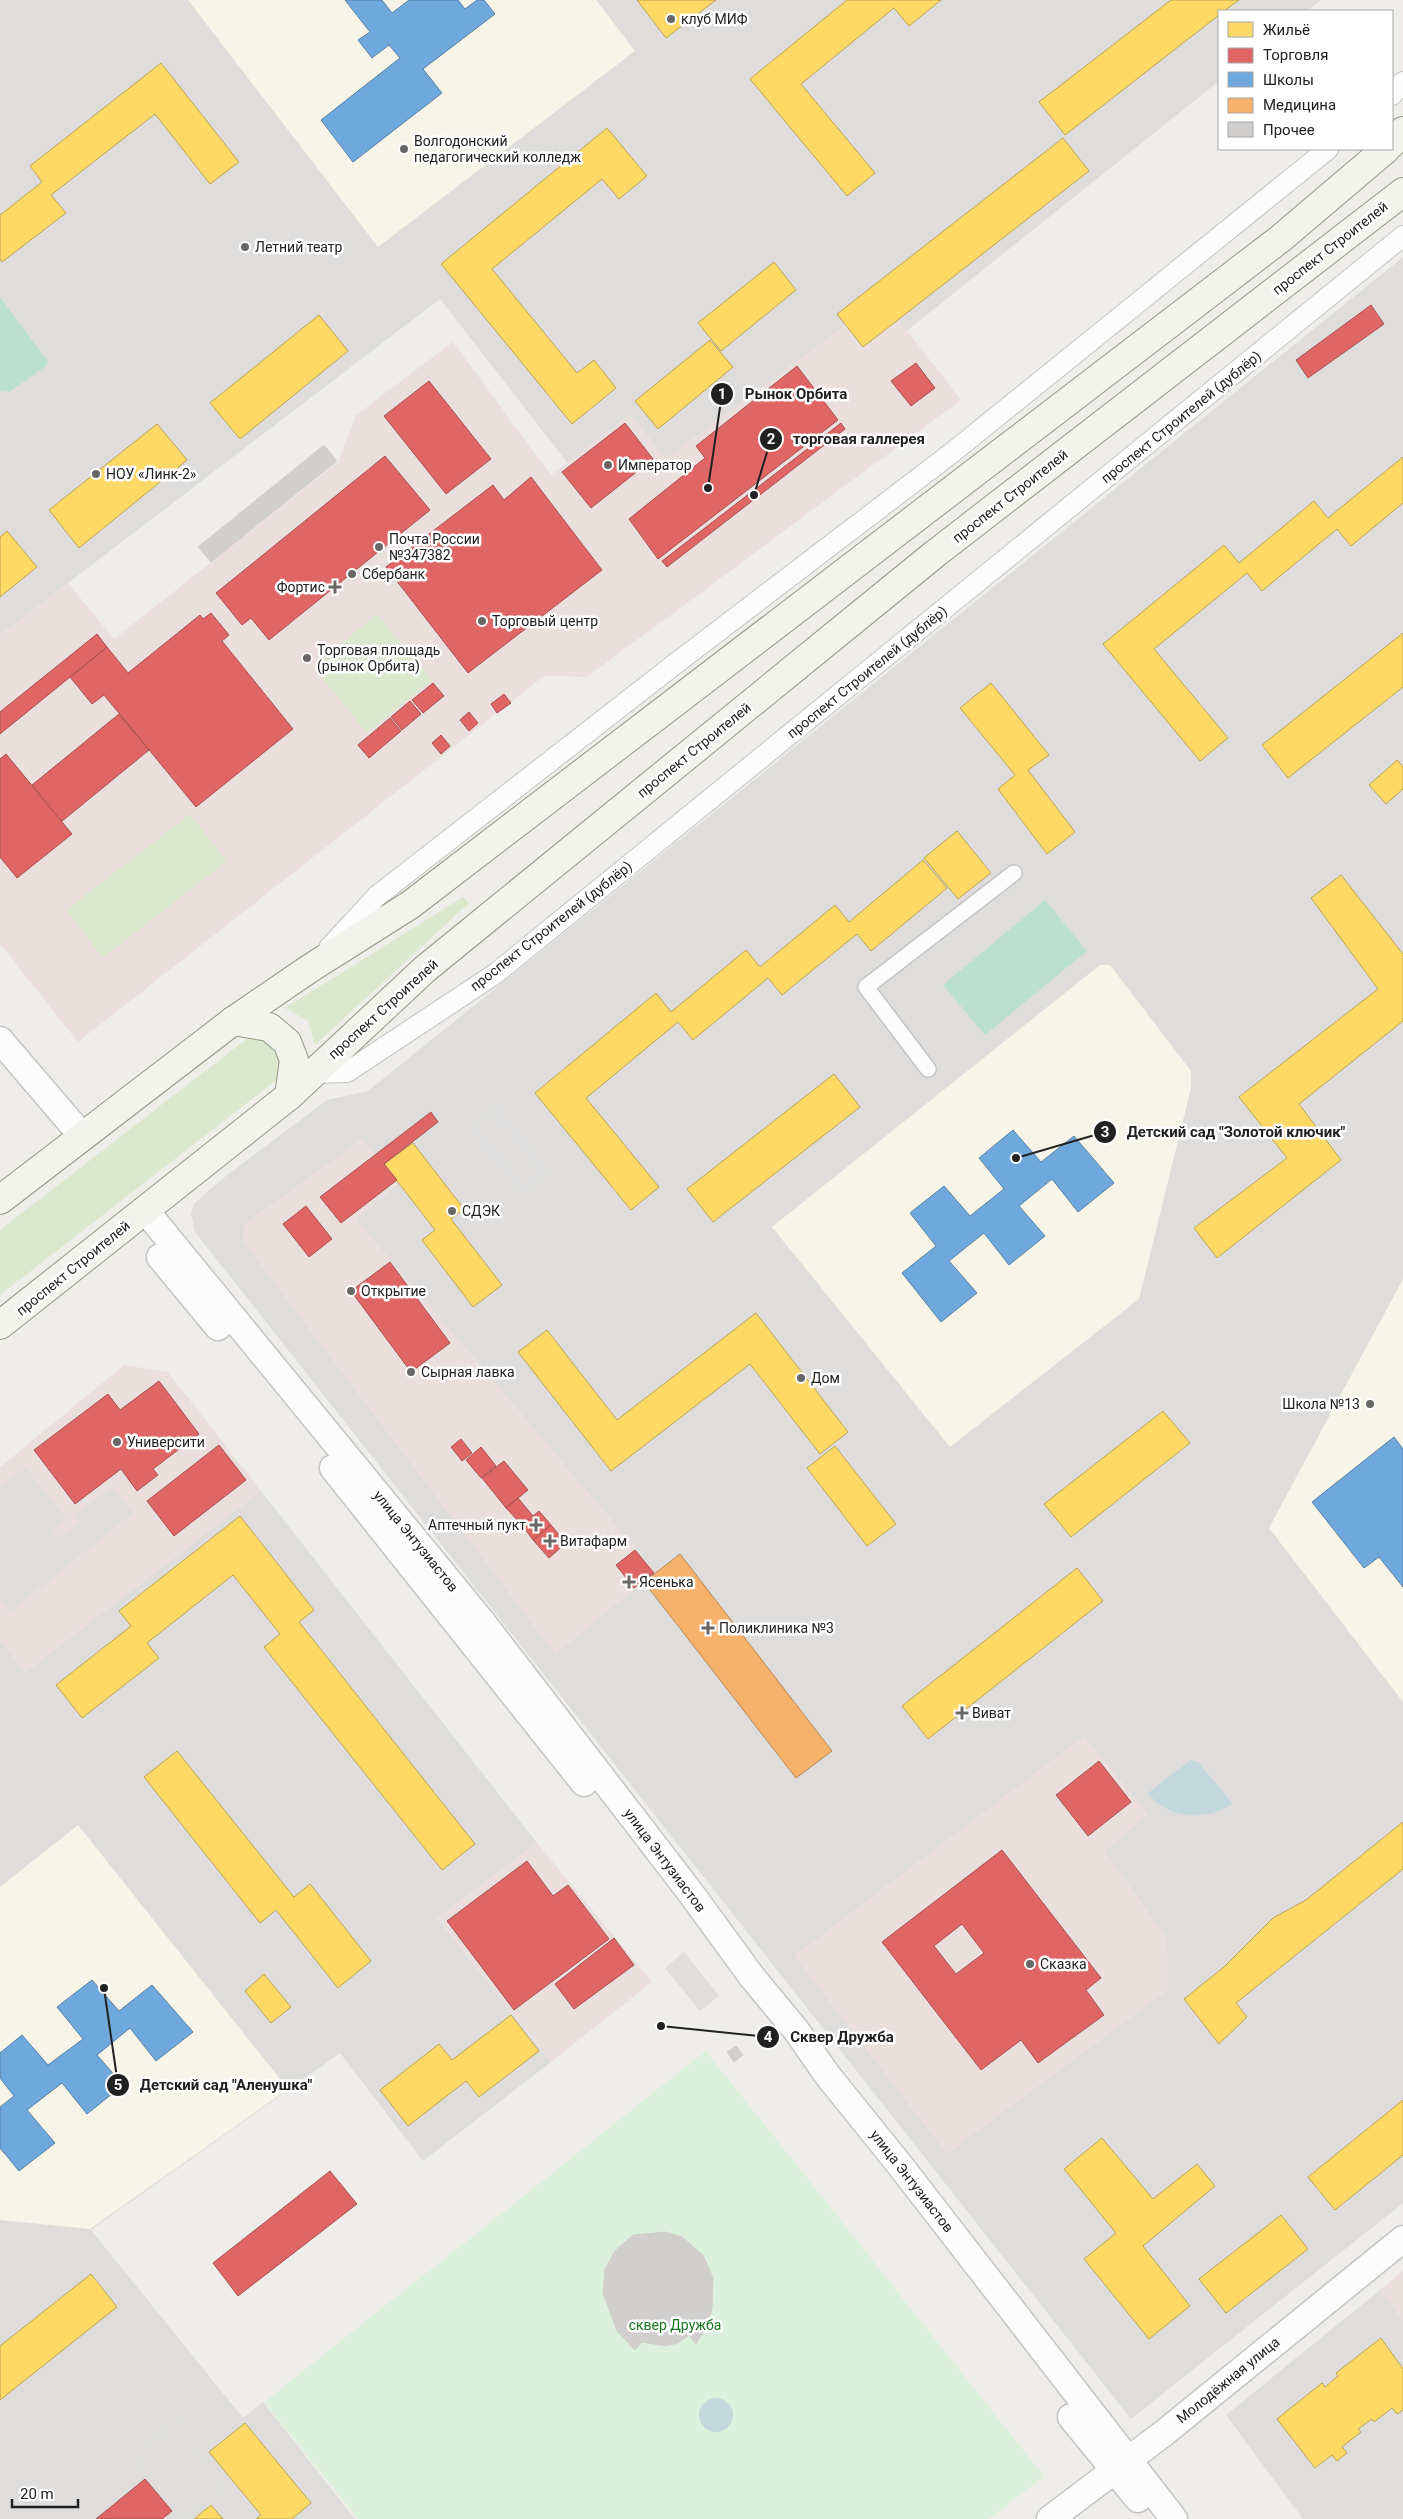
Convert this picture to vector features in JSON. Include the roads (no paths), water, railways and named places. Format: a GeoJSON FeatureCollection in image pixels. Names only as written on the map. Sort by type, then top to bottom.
{"type":"FeatureCollection","features":[{"type":"Feature","properties":{"kind":"main road"},"geometry":{"type":"LineString","coordinates":[[1393,142],[1403,131]]}},
{"type":"Feature","properties":{"kind":"main road"},"geometry":{"type":"LineString","coordinates":[[0,1200],[233,1021],[309,969],[418,899],[1280,239],[1385,150]]}},
{"type":"Feature","properties":{"kind":"main road","name":"проспект Строителей"},"geometry":{"type":"LineString","coordinates":[[5,1318],[139,1216],[289,1096],[425,970],[936,553],[1403,192]]}},
{"type":"Feature","properties":{"kind":"main road"},"geometry":{"type":"LineString","coordinates":[[233,1021],[269,1027],[287,1042],[294,1060],[289,1096]]}},
{"type":"Feature","properties":{"kind":"street"},"geometry":{"type":"LineString","coordinates":[[309,969],[377,896],[683,658],[953,452],[1327,150]]}},
{"type":"Feature","properties":{"kind":"street","name":"проспект Строителей (дублёр)"},"geometry":{"type":"LineString","coordinates":[[312,1073],[347,1072],[495,974],[1403,236]]}},
{"type":"Feature","properties":{"kind":"street"},"geometry":{"type":"LineString","coordinates":[[928,1070],[866,988],[1014,873]]}},
{"type":"Feature","properties":{"kind":"street"},"geometry":{"type":"LineString","coordinates":[[0,1040],[76,1143]]}},
{"type":"Feature","properties":{"kind":"street"},"geometry":{"type":"LineString","coordinates":[[0,1064],[76,1143]]}},
{"type":"Feature","properties":{"kind":"street","name":"улица Энтузиастов"},"geometry":{"type":"LineString","coordinates":[[139,1216],[483,1623],[683,1897],[1096,2450],[1121,2464]]}},
{"type":"Feature","properties":{"kind":"street","name":"Молодёжная улица"},"geometry":{"type":"LineString","coordinates":[[1050,2519],[1164,2433],[1403,2239]]}},
{"type":"Feature","properties":{"kind":"street"},"geometry":{"type":"LineString","coordinates":[[1121,2464],[1156,2519]]}},
{"type":"Feature","properties":{"kind":"street"},"geometry":{"type":"LineString","coordinates":[[1121,2464],[1174,2519]]}},
{"type":"Feature","properties":{"kind":"water"},"geometry":{"type":"Polygon","coordinates":[[[1191,1760],[1198,1762],[1232,1803],[1229,1806],[1207,1814],[1186,1815],[1166,1808],[1156,1802],[1148,1793],[1191,1760]]]}},
{"type":"Feature","properties":{"kind":"water"},"geometry":{"type":"Polygon","coordinates":[[[716,2398],[723,2399],[728,2403],[732,2408],[732,2422],[728,2427],[723,2431],[716,2432],[709,2431],[704,2427],[700,2422],[699,2415],[700,2408],[704,2403],[709,2399],[716,2398]]]}},
{"type":"Feature","properties":{"kind":"place","name":"клуб МИФ"},"geometry":{"type":"Point","coordinates":[671,19]}},
{"type":"Feature","properties":{"kind":"place","name":"Волгодонский педагогический колледж"},"geometry":{"type":"Point","coordinates":[404,149]}},
{"type":"Feature","properties":{"kind":"place","name":"Летний театр"},"geometry":{"type":"Point","coordinates":[245,247]}},
{"type":"Feature","properties":{"kind":"place","name":"Император"},"geometry":{"type":"Point","coordinates":[608,465]}},
{"type":"Feature","properties":{"kind":"place","name":"НОУ «Линк-2»"},"geometry":{"type":"Point","coordinates":[96,474]}},
{"type":"Feature","properties":{"kind":"place","name":"Рынок Орбита"},"geometry":{"type":"Point","coordinates":[708,488]}},
{"type":"Feature","properties":{"kind":"place","name":"торговая галлерея"},"geometry":{"type":"Point","coordinates":[754,495]}},
{"type":"Feature","properties":{"kind":"place","name":"Почта России №347382"},"geometry":{"type":"Point","coordinates":[379,547]}},
{"type":"Feature","properties":{"kind":"place","name":"Сбербанк"},"geometry":{"type":"Point","coordinates":[352,574]}},
{"type":"Feature","properties":{"kind":"place","name":"Фортис"},"geometry":{"type":"Point","coordinates":[335,587]}},
{"type":"Feature","properties":{"kind":"place","name":"Торговый центр"},"geometry":{"type":"Point","coordinates":[482,621]}},
{"type":"Feature","properties":{"kind":"place","name":"Торговая площадь (рынок Орбита)"},"geometry":{"type":"Point","coordinates":[307,658]}},
{"type":"Feature","properties":{"kind":"place","name":"Детский сад \"Золотой ключик\""},"geometry":{"type":"Point","coordinates":[1016,1158]}},
{"type":"Feature","properties":{"kind":"place","name":"СДЭК"},"geometry":{"type":"Point","coordinates":[452,1211]}},
{"type":"Feature","properties":{"kind":"place","name":"Открытие"},"geometry":{"type":"Point","coordinates":[351,1291]}},
{"type":"Feature","properties":{"kind":"place","name":"Сырная лавка"},"geometry":{"type":"Point","coordinates":[411,1372]}},
{"type":"Feature","properties":{"kind":"place","name":"Дом"},"geometry":{"type":"Point","coordinates":[801,1378]}},
{"type":"Feature","properties":{"kind":"place","name":"Школа №13"},"geometry":{"type":"Point","coordinates":[1370,1404]}},
{"type":"Feature","properties":{"kind":"place","name":"Университи"},"geometry":{"type":"Point","coordinates":[117,1442]}},
{"type":"Feature","properties":{"kind":"place","name":"Аптечный пукт"},"geometry":{"type":"Point","coordinates":[536,1525]}},
{"type":"Feature","properties":{"kind":"place","name":"Витафарм"},"geometry":{"type":"Point","coordinates":[550,1541]}},
{"type":"Feature","properties":{"kind":"place","name":"Ясенька"},"geometry":{"type":"Point","coordinates":[629,1582]}},
{"type":"Feature","properties":{"kind":"place","name":"Поликлиника №3"},"geometry":{"type":"Point","coordinates":[708,1628]}},
{"type":"Feature","properties":{"kind":"place","name":"Виват"},"geometry":{"type":"Point","coordinates":[962,1713]}},
{"type":"Feature","properties":{"kind":"place","name":"Сказка"},"geometry":{"type":"Point","coordinates":[1030,1964]}},
{"type":"Feature","properties":{"kind":"place","name":"Детский сад \"Аленушка\""},"geometry":{"type":"Point","coordinates":[104,1988]}},
{"type":"Feature","properties":{"kind":"place","name":"Сквер Дружба"},"geometry":{"type":"Point","coordinates":[661,2026]}},
{"type":"Feature","properties":{"kind":"park label","name":"сквер Дружба"},"geometry":{"type":"Point","coordinates":[675,2325]}}]}
